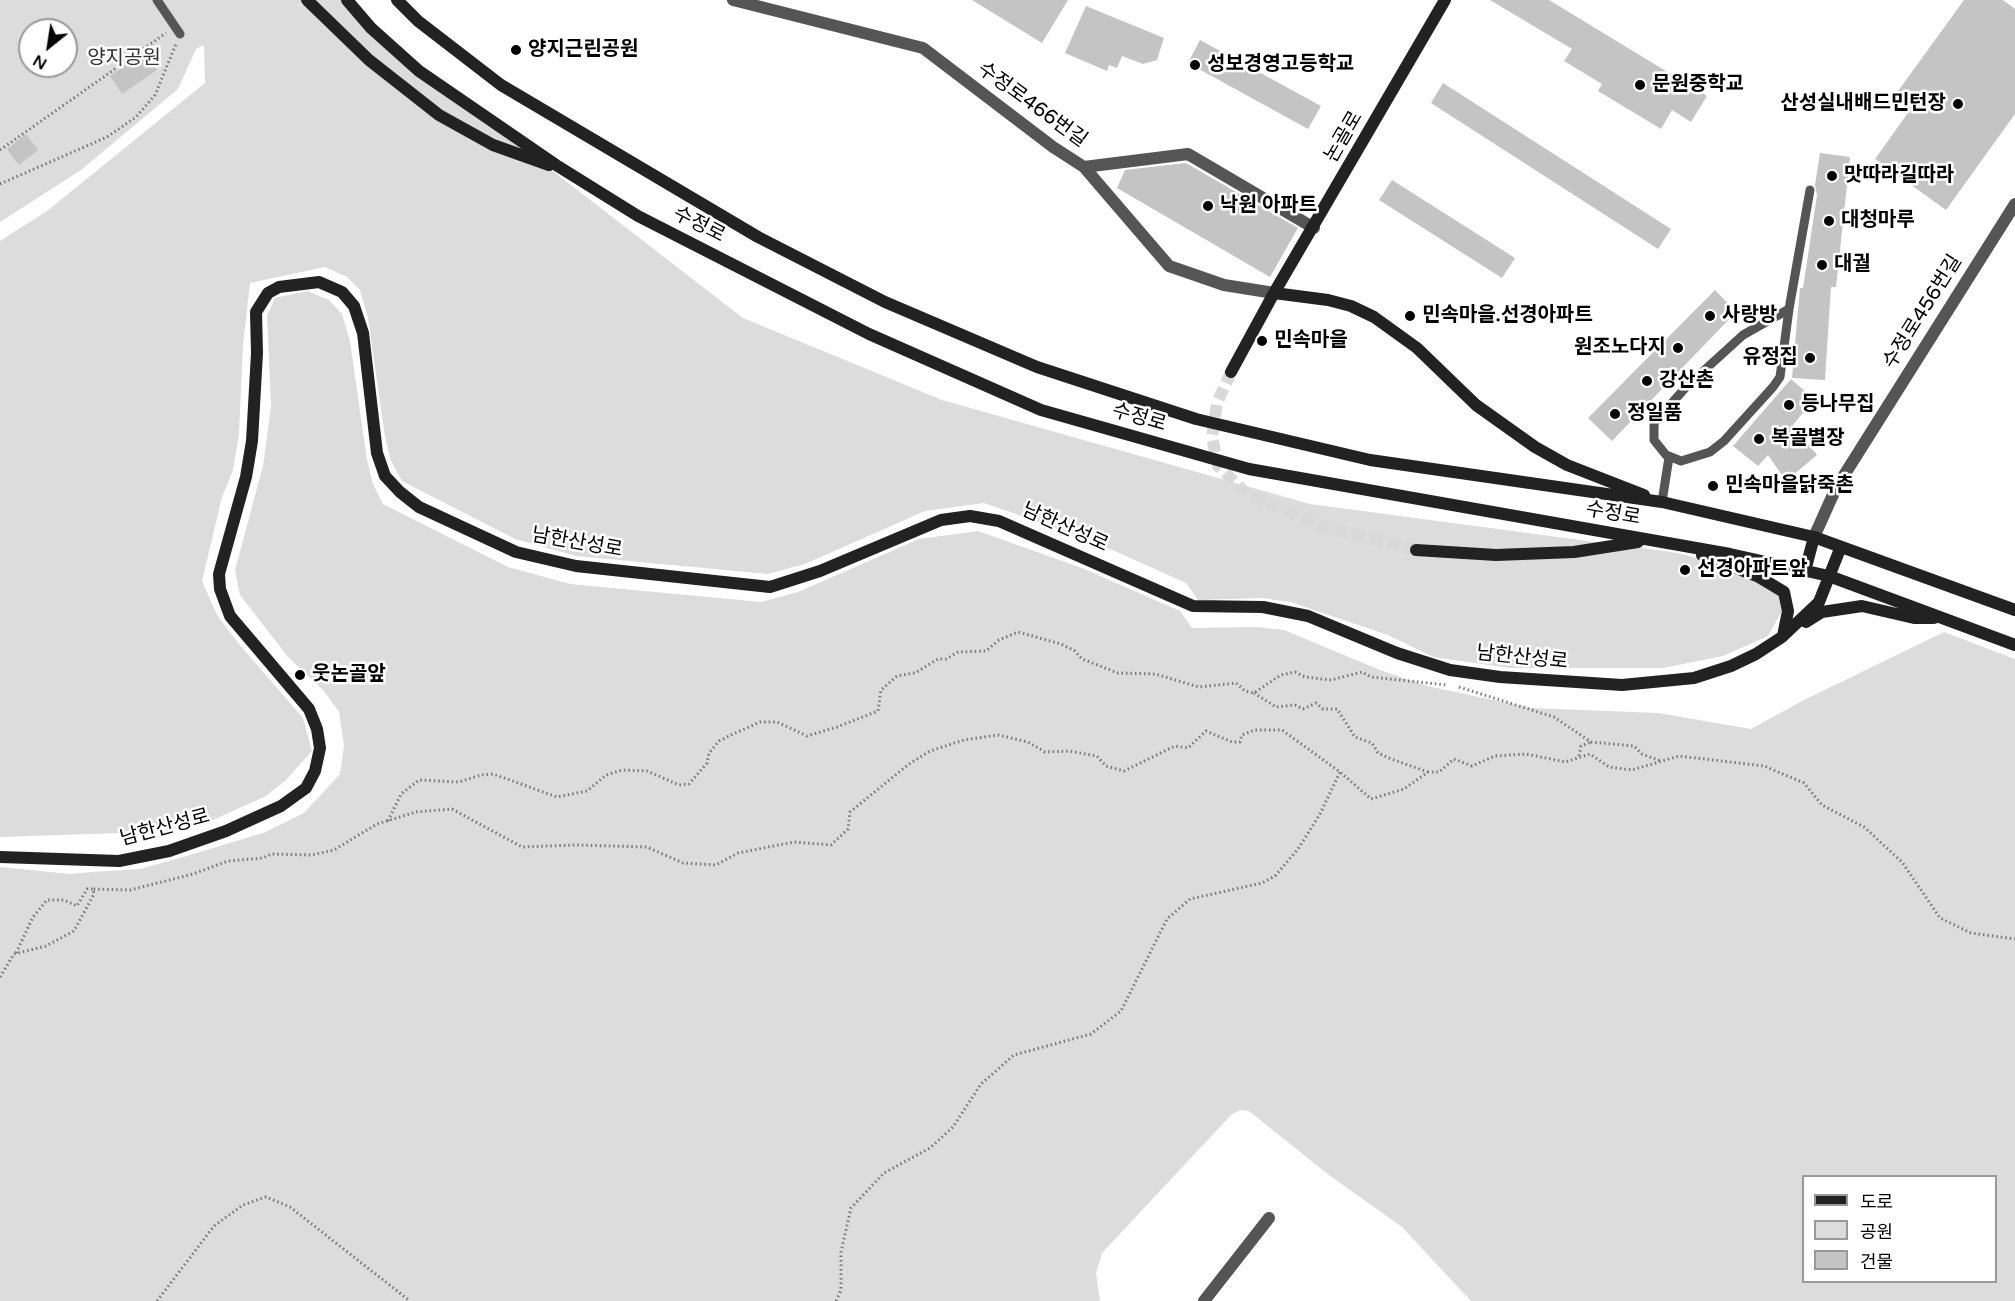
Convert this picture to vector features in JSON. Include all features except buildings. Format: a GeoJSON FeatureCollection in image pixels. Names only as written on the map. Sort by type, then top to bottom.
{"type":"FeatureCollection","features":[{"type":"Feature","properties":{"kind":"main road"},"geometry":{"type":"LineString","coordinates":[[308,0],[369,60],[439,115],[493,145],[567,171]]}},
{"type":"Feature","properties":{"kind":"main road","name":"수정로"},"geometry":{"type":"LineString","coordinates":[[347,0],[371,28],[418,71],[638,216],[818,308],[1041,410],[1249,469],[1650,540],[1688,549],[1757,559],[1829,576],[2015,645]]}},
{"type":"Feature","properties":{"kind":"main road","name":"수정로"},"geometry":{"type":"LineString","coordinates":[[397,0],[418,21],[501,85],[748,231],[885,302],[1037,367],[1196,419],[1370,460],[1662,502],[1814,537],[1840,549],[1862,553],[2015,610]]}},
{"type":"Feature","properties":{"kind":"main road","name":"논골로"},"geometry":{"type":"LineString","coordinates":[[1230,372],[1445,0]]}},
{"type":"Feature","properties":{"kind":"main road","name":"남한산성로"},"geometry":{"type":"LineString","coordinates":[[0,857],[119,861],[169,851],[226,831],[280,806],[306,788],[315,771],[320,748],[317,729],[309,709],[230,616],[220,589],[219,574],[246,477],[252,441],[257,353],[256,312],[268,293],[279,287],[319,282],[342,292],[354,306],[363,333],[377,453],[386,476],[400,492],[419,507],[516,552],[576,566],[770,587],[820,572],[941,520],[970,516],[999,521],[1194,606],[1263,607],[1308,616],[1397,653],[1450,670],[1578,684],[1666,682],[1694,678],[1731,666],[1782,637],[1819,602],[1840,549]]}},
{"type":"Feature","properties":{"kind":"main road"},"geometry":{"type":"LineString","coordinates":[[1274,293],[1328,300],[1351,306],[1374,317],[1417,348],[1476,405],[1535,447],[1567,465],[1662,502]]}},
{"type":"Feature","properties":{"kind":"main road"},"geometry":{"type":"LineString","coordinates":[[1805,571],[1814,537]]}},
{"type":"Feature","properties":{"kind":"main road"},"geometry":{"type":"LineString","coordinates":[[1416,550],[1496,555],[1574,552],[1650,540]]}},
{"type":"Feature","properties":{"kind":"main road"},"geometry":{"type":"LineString","coordinates":[[1688,549],[1759,577],[1784,592],[1788,611],[1782,637]]}},
{"type":"Feature","properties":{"kind":"main road"},"geometry":{"type":"LineString","coordinates":[[1782,637],[1822,612],[1843,607],[1862,606],[1914,618],[1941,618]]}},
{"type":"Feature","properties":{"kind":"street","name":"수정로466번길"},"geometry":{"type":"LineString","coordinates":[[733,0],[923,48],[1053,147],[1084,167],[1168,266],[1224,285],[1274,293]]}},
{"type":"Feature","properties":{"kind":"street"},"geometry":{"type":"LineString","coordinates":[[1084,167],[1188,154],[1314,228]]}},
{"type":"Feature","properties":{"kind":"street","name":"수정로456번길"},"geometry":{"type":"LineString","coordinates":[[1814,537],[1836,488],[2015,204]]}},
{"type":"Feature","properties":{"kind":"street"},"geometry":{"type":"LineString","coordinates":[[1204,1301],[1269,1218]]}},
{"type":"Feature","properties":{"kind":"lane"},"geometry":{"type":"LineString","coordinates":[[157,0],[177,30]]}},
{"type":"Feature","properties":{"kind":"lane"},"geometry":{"type":"LineString","coordinates":[[1789,309],[1743,335],[1688,386],[1654,423],[1654,440],[1669,457],[1673,460],[1690,460],[1710,452],[1724,441],[1780,377],[1789,309],[1810,190]]}},
{"type":"Feature","properties":{"kind":"lane"},"geometry":{"type":"LineString","coordinates":[[1662,502],[1669,457]]}},
{"type":"Feature","properties":{"kind":"path"},"geometry":{"type":"LineString","coordinates":[[0,150],[177,30]]}},
{"type":"Feature","properties":{"kind":"path"},"geometry":{"type":"LineString","coordinates":[[0,184],[107,137],[136,117],[155,94],[177,30]]}},
{"type":"Feature","properties":{"kind":"path"},"geometry":{"type":"LineString","coordinates":[[388,822],[401,794],[419,780],[459,782],[493,774],[557,797],[587,791],[606,775],[622,770],[647,771],[679,785],[689,784],[707,763],[710,753],[719,741],[731,735],[760,722],[777,722],[807,736],[837,727],[878,711],[881,690],[897,676],[915,673],[938,659],[946,659],[958,652],[986,651],[1018,632],[1061,644],[1075,651],[1083,659],[1118,674],[1155,674],[1199,687],[1236,683],[1245,691],[1254,693],[1276,707],[1294,705],[1303,709],[1316,703],[1323,709],[1337,709],[1356,737],[1372,743],[1378,753],[1428,772],[1439,772],[1454,759],[1472,766],[1495,756],[1526,754],[1565,762],[1590,754],[1609,767],[1632,770],[1679,756],[1700,760],[1731,760],[1764,766],[1804,783],[1822,805],[1864,827],[1902,862],[1940,918],[1971,933],[2015,939]]}},
{"type":"Feature","properties":{"kind":"path"},"geometry":{"type":"LineString","coordinates":[[1254,693],[1281,675],[1295,672],[1305,677],[1331,680],[1362,672],[1371,677],[1458,687],[1496,697],[1554,717],[1591,742]]}},
{"type":"Feature","properties":{"kind":"path"},"geometry":{"type":"LineString","coordinates":[[0,977],[16,954],[33,917],[47,900],[64,900],[77,906],[87,889],[129,890],[193,874],[228,861],[257,860],[271,854],[312,855],[334,850],[377,824],[416,812],[452,808],[522,847],[647,847],[683,862],[716,865],[738,853],[762,847],[794,842],[831,845],[848,829],[850,812],[909,764],[930,751],[964,741],[998,735],[1028,742],[1045,752],[1069,751],[1097,756],[1106,766],[1124,771],[1175,746],[1188,748],[1206,731],[1232,742],[1240,742],[1242,735],[1255,730],[1282,730],[1340,772],[1371,799],[1404,789],[1428,772]]}},
{"type":"Feature","properties":{"kind":"path"},"geometry":{"type":"LineString","coordinates":[[1579,756],[1581,746],[1591,742],[1634,746],[1642,754],[1662,762]]}},
{"type":"Feature","properties":{"kind":"path"},"geometry":{"type":"LineString","coordinates":[[836,1301],[841,1290],[841,1251],[851,1208],[884,1173],[930,1148],[953,1128],[981,1084],[1014,1055],[1091,1034],[1121,1011],[1167,919],[1190,899],[1262,883],[1275,876],[1298,849],[1320,814],[1340,772]]}},
{"type":"Feature","properties":{"kind":"path"},"geometry":{"type":"LineString","coordinates":[[16,954],[46,946],[70,935],[94,894],[93,889]]}},
{"type":"Feature","properties":{"kind":"path"},"geometry":{"type":"LineString","coordinates":[[157,1301],[214,1226],[243,1205],[266,1197],[290,1207],[410,1301]]}},
{"type":"Feature","properties":{"kind":"green space","name":"양지공원"},"geometry":{"type":"Polygon","coordinates":[[[0,0],[308,0],[295,7],[311,0],[346,0],[422,70],[743,318],[942,400],[1310,504],[1678,553],[1767,577],[1787,602],[1768,636],[1723,656],[1663,668],[1509,668],[1433,657],[1388,635],[1290,602],[1262,598],[1198,600],[1186,583],[1088,539],[984,503],[925,511],[805,564],[768,574],[576,556],[515,539],[402,481],[391,461],[385,437],[368,318],[360,290],[347,277],[325,267],[250,283],[243,345],[239,434],[233,470],[222,497],[202,581],[217,615],[303,718],[312,751],[286,780],[266,796],[213,820],[150,832],[0,837],[0,241],[47,211],[205,83],[204,45],[196,49],[178,89],[81,170],[0,222],[0,0]]]}},
{"type":"Feature","properties":{"kind":"green space"},"geometry":{"type":"Polygon","coordinates":[[[307,291],[329,300],[342,314],[350,341],[367,460],[373,484],[383,504],[508,567],[570,584],[761,602],[798,592],[919,539],[978,531],[1082,568],[1180,611],[1192,628],[1256,627],[1284,630],[1380,670],[1427,686],[1531,708],[1658,713],[1751,729],[1802,701],[1944,632],[2015,659],[2015,1301],[1471,1301],[1402,1227],[1329,1175],[1249,1111],[1241,1110],[1232,1114],[1102,1253],[1096,1273],[1100,1301],[0,1301],[0,867],[70,874],[140,869],[263,833],[304,813],[340,774],[344,746],[339,712],[324,691],[288,657],[240,595],[235,570],[263,466],[271,406],[267,316],[275,298],[307,291]]]}},
{"type":"Feature","properties":{"kind":"tunnel"},"geometry":{"type":"LineString","coordinates":[[1231,372],[1217,403],[1212,437],[1218,466],[1248,495],[1321,526],[1416,550]]}},
{"type":"Feature","properties":{"kind":"place","name":"양지근린공원"},"geometry":{"type":"Point","coordinates":[516,50]}},
{"type":"Feature","properties":{"kind":"place","name":"성보경영고등학교"},"geometry":{"type":"Point","coordinates":[1195,65]}},
{"type":"Feature","properties":{"kind":"place","name":"문원중학교"},"geometry":{"type":"Point","coordinates":[1640,85]}},
{"type":"Feature","properties":{"kind":"place","name":"산성실내배드민턴장"},"geometry":{"type":"Point","coordinates":[1958,104]}},
{"type":"Feature","properties":{"kind":"place","name":"맛따라길따라"},"geometry":{"type":"Point","coordinates":[1832,176]}},
{"type":"Feature","properties":{"kind":"place","name":"낙원 아파트"},"geometry":{"type":"Point","coordinates":[1208,206]}},
{"type":"Feature","properties":{"kind":"place","name":"대청마루"},"geometry":{"type":"Point","coordinates":[1829,221]}},
{"type":"Feature","properties":{"kind":"place","name":"대궐"},"geometry":{"type":"Point","coordinates":[1822,265]}},
{"type":"Feature","properties":{"kind":"place","name":"민속마을.선경아파트"},"geometry":{"type":"Point","coordinates":[1410,316]}},
{"type":"Feature","properties":{"kind":"place","name":"사랑방"},"geometry":{"type":"Point","coordinates":[1710,316]}},
{"type":"Feature","properties":{"kind":"place","name":"민속마을"},"geometry":{"type":"Point","coordinates":[1262,341]}},
{"type":"Feature","properties":{"kind":"place","name":"원조노다지"},"geometry":{"type":"Point","coordinates":[1678,348]}},
{"type":"Feature","properties":{"kind":"place","name":"유정집"},"geometry":{"type":"Point","coordinates":[1810,358]}},
{"type":"Feature","properties":{"kind":"place","name":"강산촌"},"geometry":{"type":"Point","coordinates":[1647,381]}},
{"type":"Feature","properties":{"kind":"place","name":"등나무집"},"geometry":{"type":"Point","coordinates":[1789,405]}},
{"type":"Feature","properties":{"kind":"place","name":"정일품"},"geometry":{"type":"Point","coordinates":[1615,414]}},
{"type":"Feature","properties":{"kind":"place","name":"복골별장"},"geometry":{"type":"Point","coordinates":[1759,439]}},
{"type":"Feature","properties":{"kind":"place","name":"민속마을닭죽촌"},"geometry":{"type":"Point","coordinates":[1713,486]}},
{"type":"Feature","properties":{"kind":"place","name":"선경아파트앞"},"geometry":{"type":"Point","coordinates":[1685,570]}},
{"type":"Feature","properties":{"kind":"place","name":"웃논골앞"},"geometry":{"type":"Point","coordinates":[300,675]}}]}
